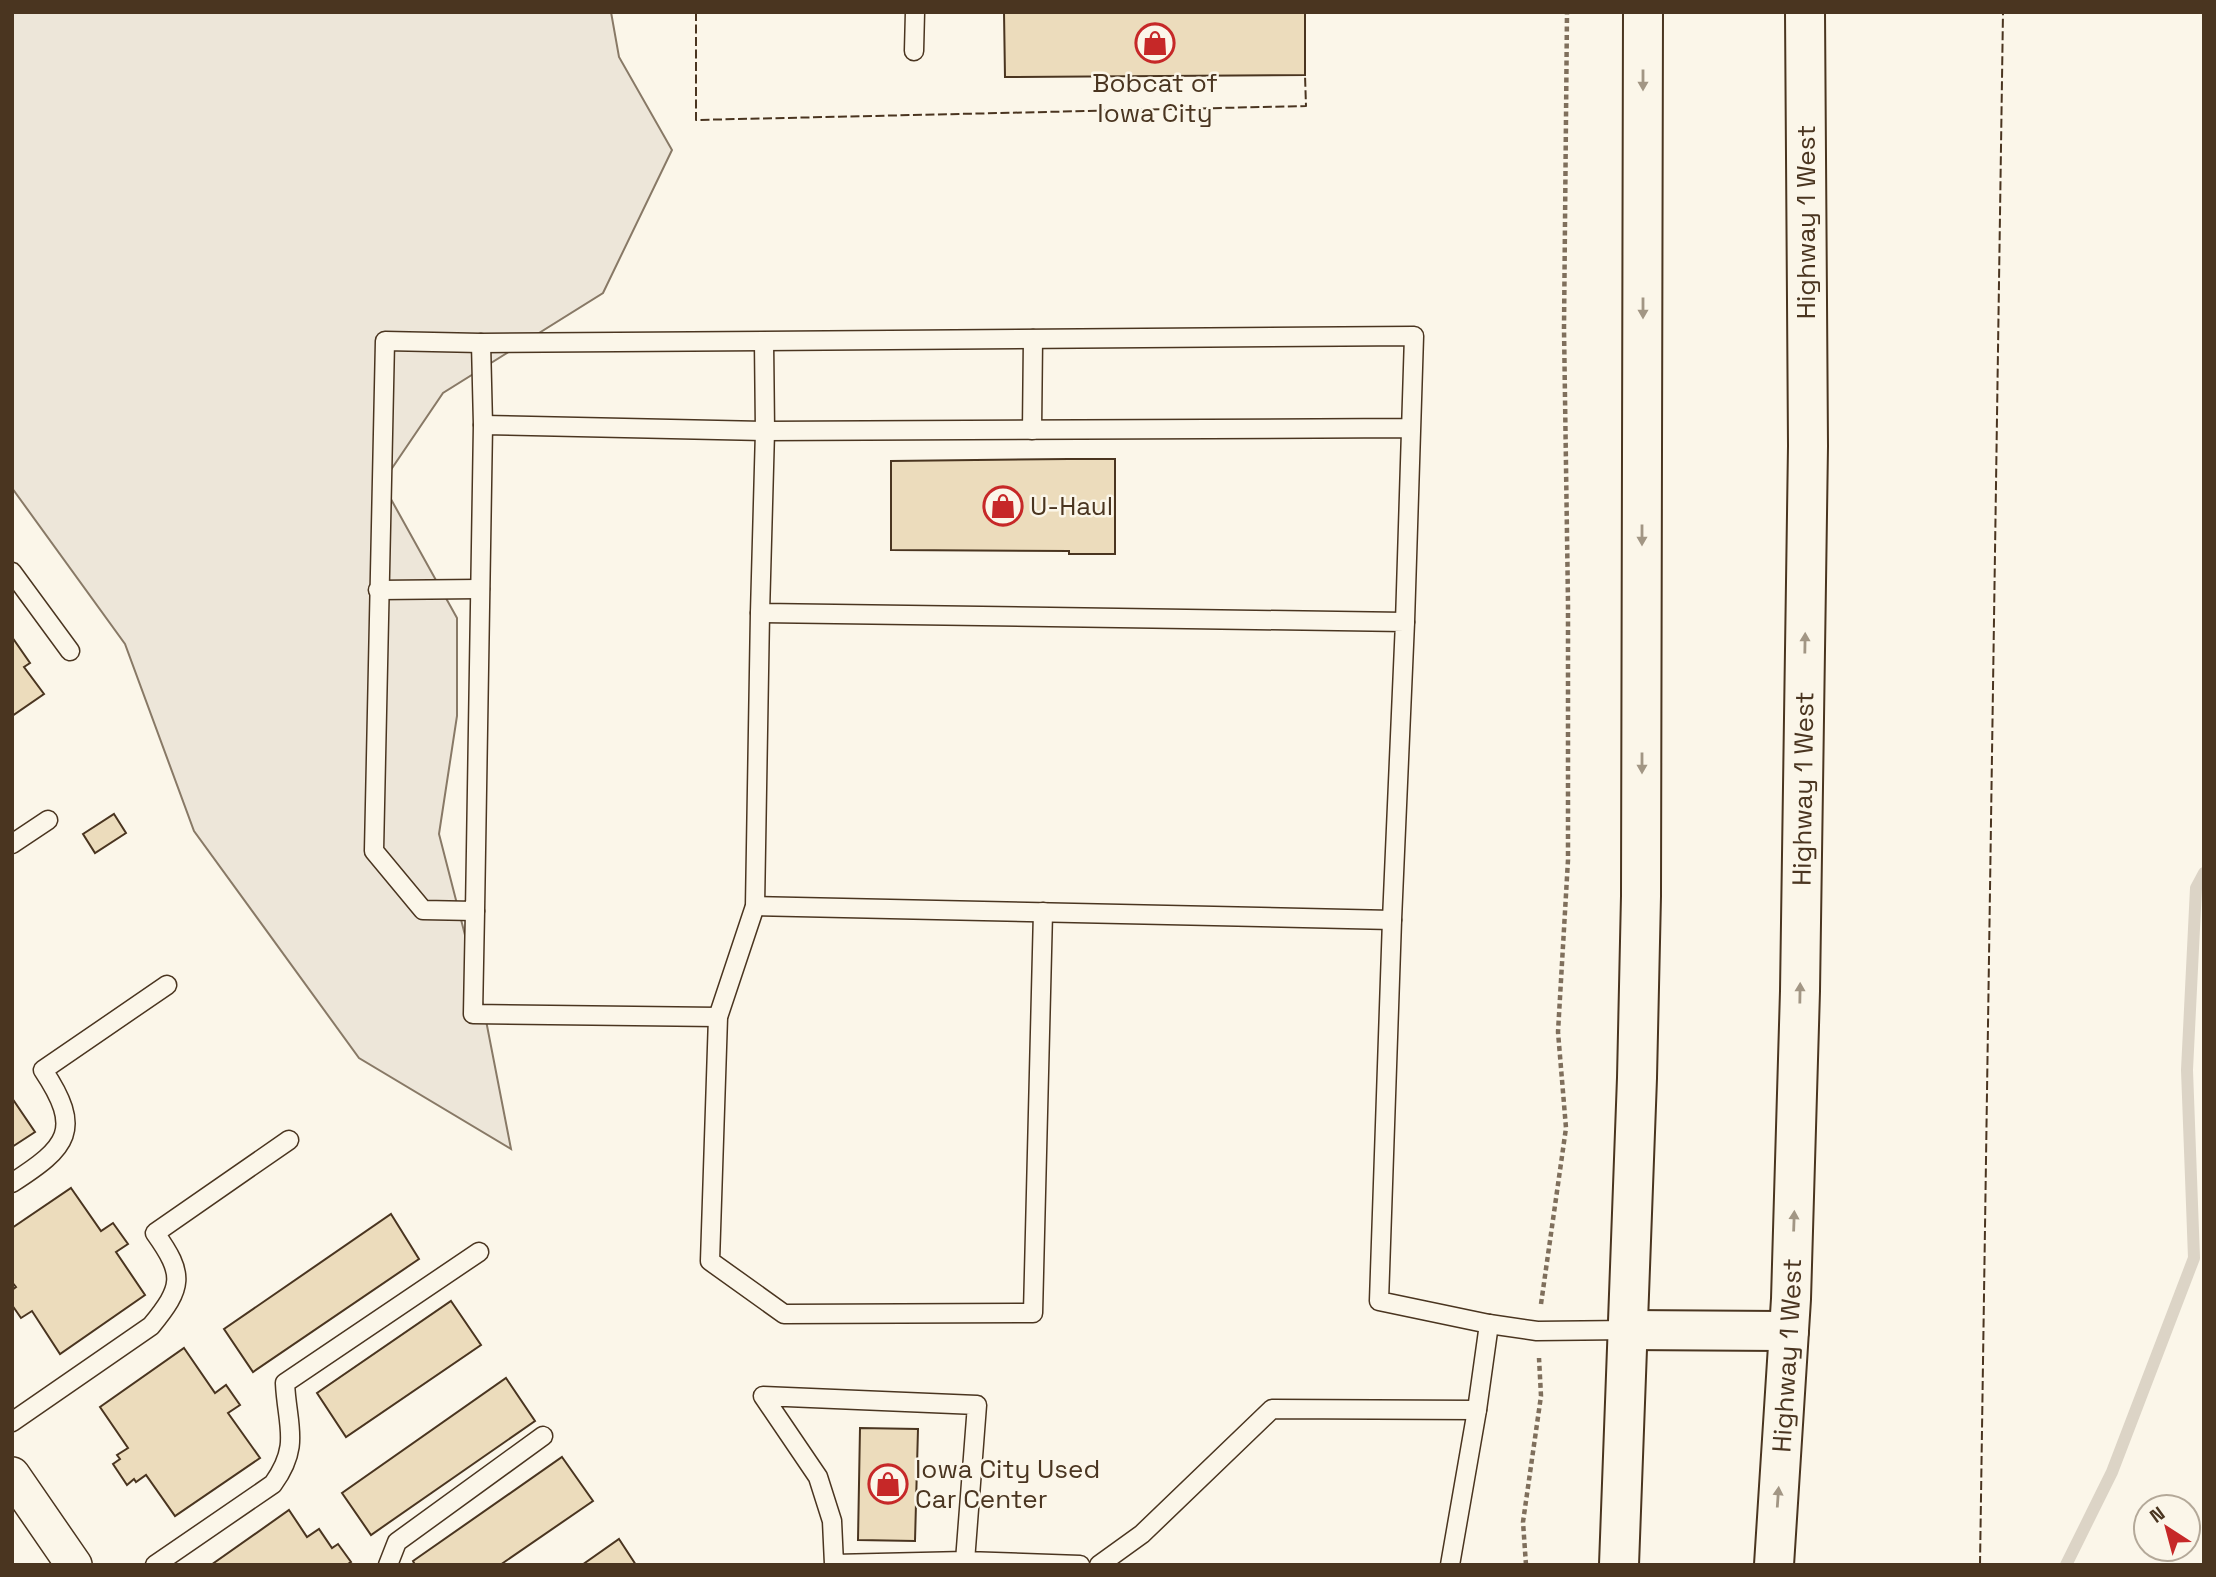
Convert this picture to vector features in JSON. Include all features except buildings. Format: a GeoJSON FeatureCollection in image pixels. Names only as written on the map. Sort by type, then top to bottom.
{"type":"FeatureCollection","features":[{"type":"Feature","properties":{"kind":"main road"},"geometry":{"type":"LineString","coordinates":[[1619,1565],[1641,896],[1643,12]]}},
{"type":"Feature","properties":{"kind":"main road","name":"Highway 1 West"},"geometry":{"type":"LineString","coordinates":[[1773,1565],[1789,1331],[1800,991],[1808,446],[1805,12]]}},
{"type":"Feature","properties":{"kind":"main road"},"geometry":{"type":"LineString","coordinates":[[1628,1330],[1789,1331]]}},
{"type":"Feature","properties":{"kind":"street"},"geometry":{"type":"LineString","coordinates":[[12,1475],[74,1565]]}},
{"type":"Feature","properties":{"kind":"lane"},"geometry":{"type":"LineString","coordinates":[[914,51],[915,12]]}},
{"type":"Feature","properties":{"kind":"lane"},"geometry":{"type":"LineString","coordinates":[[475,911],[423,910],[374,851],[385,341],[481,344],[1414,336],[1379,1301],[1537,1331],[1628,1330]]}},
{"type":"Feature","properties":{"kind":"lane"},"geometry":{"type":"LineString","coordinates":[[1031,430],[1033,339]]}},
{"type":"Feature","properties":{"kind":"lane"},"geometry":{"type":"LineString","coordinates":[[764,342],[765,431],[755,906],[718,1017],[710,1261],[784,1314],[1033,1313],[1043,912]]}},
{"type":"Feature","properties":{"kind":"lane"},"geometry":{"type":"LineString","coordinates":[[481,344],[483,425],[473,1014],[718,1017]]}},
{"type":"Feature","properties":{"kind":"lane"},"geometry":{"type":"LineString","coordinates":[[483,425],[765,431],[1411,428]]}},
{"type":"Feature","properties":{"kind":"lane"},"geometry":{"type":"LineString","coordinates":[[12,572],[70,651]]}},
{"type":"Feature","properties":{"kind":"lane"},"geometry":{"type":"LineString","coordinates":[[378,590],[480,589]]}},
{"type":"Feature","properties":{"kind":"lane"},"geometry":{"type":"LineString","coordinates":[[760,613],[1405,622]]}},
{"type":"Feature","properties":{"kind":"lane"},"geometry":{"type":"LineString","coordinates":[[12,844],[48,820]]}},
{"type":"Feature","properties":{"kind":"lane"},"geometry":{"type":"LineString","coordinates":[[755,906],[1392,920]]}},
{"type":"Feature","properties":{"kind":"lane"},"geometry":{"type":"LineString","coordinates":[[12,1183],[42,1164],[57,1148],[66,1129],[65,1109],[43,1070],[167,985]]}},
{"type":"Feature","properties":{"kind":"lane"},"geometry":{"type":"LineString","coordinates":[[12,1422],[151,1326],[165,1309],[176,1287],[177,1274],[173,1257],[155,1233],[289,1140]]}},
{"type":"Feature","properties":{"kind":"lane"},"geometry":{"type":"LineString","coordinates":[[155,1565],[273,1484],[284,1468],[291,1448],[285,1383],[478,1252]]}},
{"type":"Feature","properties":{"kind":"lane"},"geometry":{"type":"LineString","coordinates":[[1450,1565],[1489,1324]]}},
{"type":"Feature","properties":{"kind":"lane"},"geometry":{"type":"LineString","coordinates":[[965,1561],[976,1405],[763,1396],[818,1476],[832,1521],[834,1564],[965,1561],[1080,1565]]}},
{"type":"Feature","properties":{"kind":"lane"},"geometry":{"type":"LineString","coordinates":[[1099,1565],[1142,1534],[1272,1409],[1477,1410]]}},
{"type":"Feature","properties":{"kind":"lane"},"geometry":{"type":"LineString","coordinates":[[388,1565],[397,1542],[543,1436]]}},
{"type":"Feature","properties":{"kind":"path"},"geometry":{"type":"LineString","coordinates":[[1526,1565],[1524,1521],[1541,1396],[1537,1331],[1566,1128],[1558,1032],[1568,860],[1564,328],[1567,12]]}},
{"type":"Feature","properties":{"kind":"shaded area"},"geometry":{"type":"Polygon","coordinates":[[[12,12],[611,12],[619,57],[672,150],[603,293],[443,393],[382,483],[457,618],[457,716],[439,834],[483,1005],[511,1149],[359,1058],[194,831],[125,644],[12,488],[12,12]]]}},
{"type":"Feature","properties":{"kind":"waterway"},"geometry":{"type":"LineString","coordinates":[[2066,1565],[2112,1472],[2194,1258],[2187,1070],[2196,888],[2204,873]]}},
{"type":"Feature","properties":{"kind":"fence"},"geometry":{"type":"LineString","coordinates":[[696,12],[696,120],[1306,106],[1305,75]]}},
{"type":"Feature","properties":{"kind":"fence"},"geometry":{"type":"LineString","coordinates":[[1980,1565],[2003,12]]}},
{"type":"Feature","properties":{"kind":"place","name":"Bobcat of Iowa City"},"geometry":{"type":"Point","coordinates":[1155,43]}},
{"type":"Feature","properties":{"kind":"place","name":"U-Haul"},"geometry":{"type":"Point","coordinates":[1003,506]}},
{"type":"Feature","properties":{"kind":"place","name":"Iowa City Used Car Center"},"geometry":{"type":"Point","coordinates":[888,1484]}}]}
